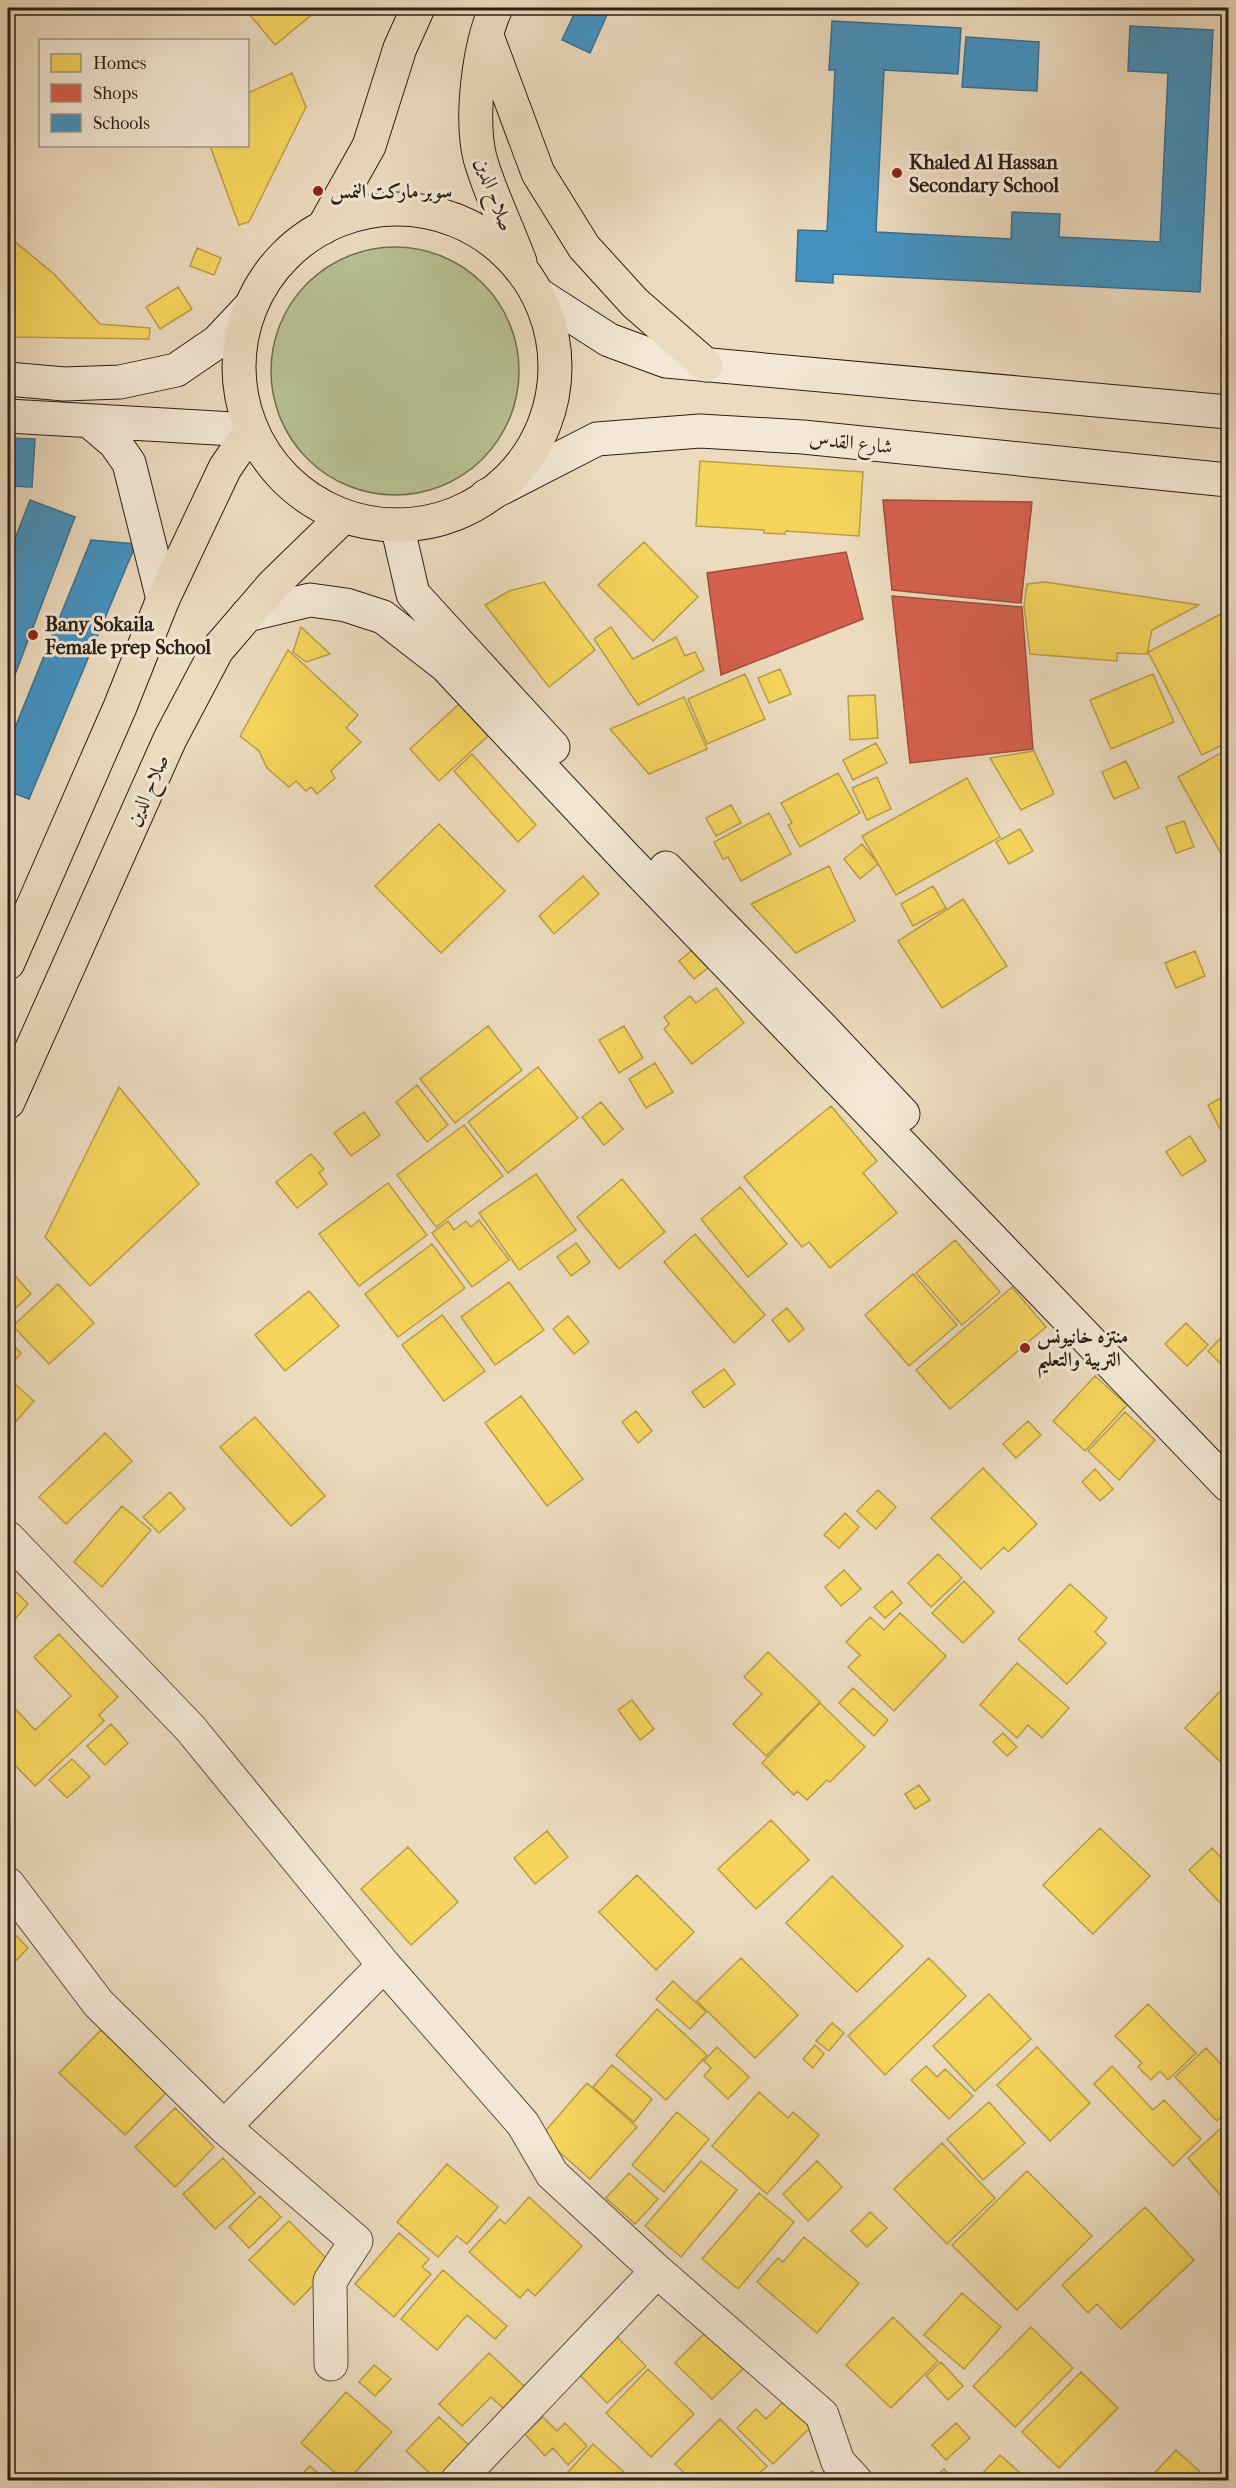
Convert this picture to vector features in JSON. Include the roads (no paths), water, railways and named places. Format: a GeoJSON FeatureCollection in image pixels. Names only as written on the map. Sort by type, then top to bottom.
{"type":"FeatureCollection","features":[{"type":"Feature","properties":{"kind":"highway"},"geometry":{"type":"LineString","coordinates":[[323,228],[369,146],[400,48],[418,8]]}},
{"type":"Feature","properties":{"kind":"highway"},"geometry":{"type":"LineString","coordinates":[[492,22],[538,173],[584,247],[635,303],[706,365]]}},
{"type":"Feature","properties":{"kind":"highway","name":"صلاح الدين"},"geometry":{"type":"LineString","coordinates":[[492,22],[478,86],[476,115],[480,157],[552,330],[557,366],[551,410],[532,451],[504,485],[466,510],[423,523],[397,525],[370,523],[344,516],[314,502],[289,482],[267,458],[251,430],[241,399],[238,355],[249,308],[269,272],[300,241],[339,219],[382,209],[426,210],[461,221],[493,240],[532,284]]}},
{"type":"Feature","properties":{"kind":"highway"},"geometry":{"type":"LineString","coordinates":[[8,963],[120,707],[163,599],[225,468],[251,430]]}},
{"type":"Feature","properties":{"kind":"highway","name":"صلاح الدين"},"geometry":{"type":"LineString","coordinates":[[8,1102],[170,739],[217,650],[273,585],[344,516]]}},
{"type":"Feature","properties":{"kind":"main road"},"geometry":{"type":"LineString","coordinates":[[532,284],[609,340],[666,361],[1228,412]]}},
{"type":"Feature","properties":{"kind":"main road"},"geometry":{"type":"LineString","coordinates":[[8,379],[64,384],[120,382],[176,370],[217,342],[249,308]]}},
{"type":"Feature","properties":{"kind":"main road"},"geometry":{"type":"LineString","coordinates":[[8,416],[251,430]]}},
{"type":"Feature","properties":{"kind":"main road"},"geometry":{"type":"LineString","coordinates":[[89,421],[115,443],[129,463],[163,599]]}},
{"type":"Feature","properties":{"kind":"main road","name":"شارع القدس"},"geometry":{"type":"LineString","coordinates":[[486,496],[597,439],[700,430],[803,437],[1228,480]]}},
{"type":"Feature","properties":{"kind":"main road"},"geometry":{"type":"LineString","coordinates":[[397,525],[413,594],[617,817],[822,1028],[1020,1240],[1228,1456]]}},
{"type":"Feature","properties":{"kind":"main road"},"geometry":{"type":"LineString","coordinates":[[247,615],[310,600],[346,605],[383,616],[446,666],[624,856],[1228,1485]]}},
{"type":"Feature","properties":{"kind":"main road"},"geometry":{"type":"LineString","coordinates":[[8,1538],[190,1728],[384,1965],[523,2124],[552,2174],[657,2271],[822,2415],[838,2462],[855,2481]]}},
{"type":"Feature","properties":{"kind":"main road"},"geometry":{"type":"LineString","coordinates":[[8,1884],[98,2003],[224,2127],[356,2241],[330,2282],[332,2364]]}},
{"type":"Feature","properties":{"kind":"main road"},"geometry":{"type":"LineString","coordinates":[[224,2127],[384,1965]]}},
{"type":"Feature","properties":{"kind":"main road"},"geometry":{"type":"LineString","coordinates":[[458,2481],[657,2271]]}},
{"type":"Feature","properties":{"kind":"place","name":"Khaled Al Hassan Secondary School"},"geometry":{"type":"Point","coordinates":[897,173]}},
{"type":"Feature","properties":{"kind":"place","name":"سوبر ماركت النمس"},"geometry":{"type":"Point","coordinates":[318,191]}},
{"type":"Feature","properties":{"kind":"place","name":"Bany Sokaila Female prep School"},"geometry":{"type":"Point","coordinates":[33,635]}},
{"type":"Feature","properties":{"kind":"place","name":"منتزه خانيونس التربية والتعليم"},"geometry":{"type":"Point","coordinates":[1025,1348]}}]}
